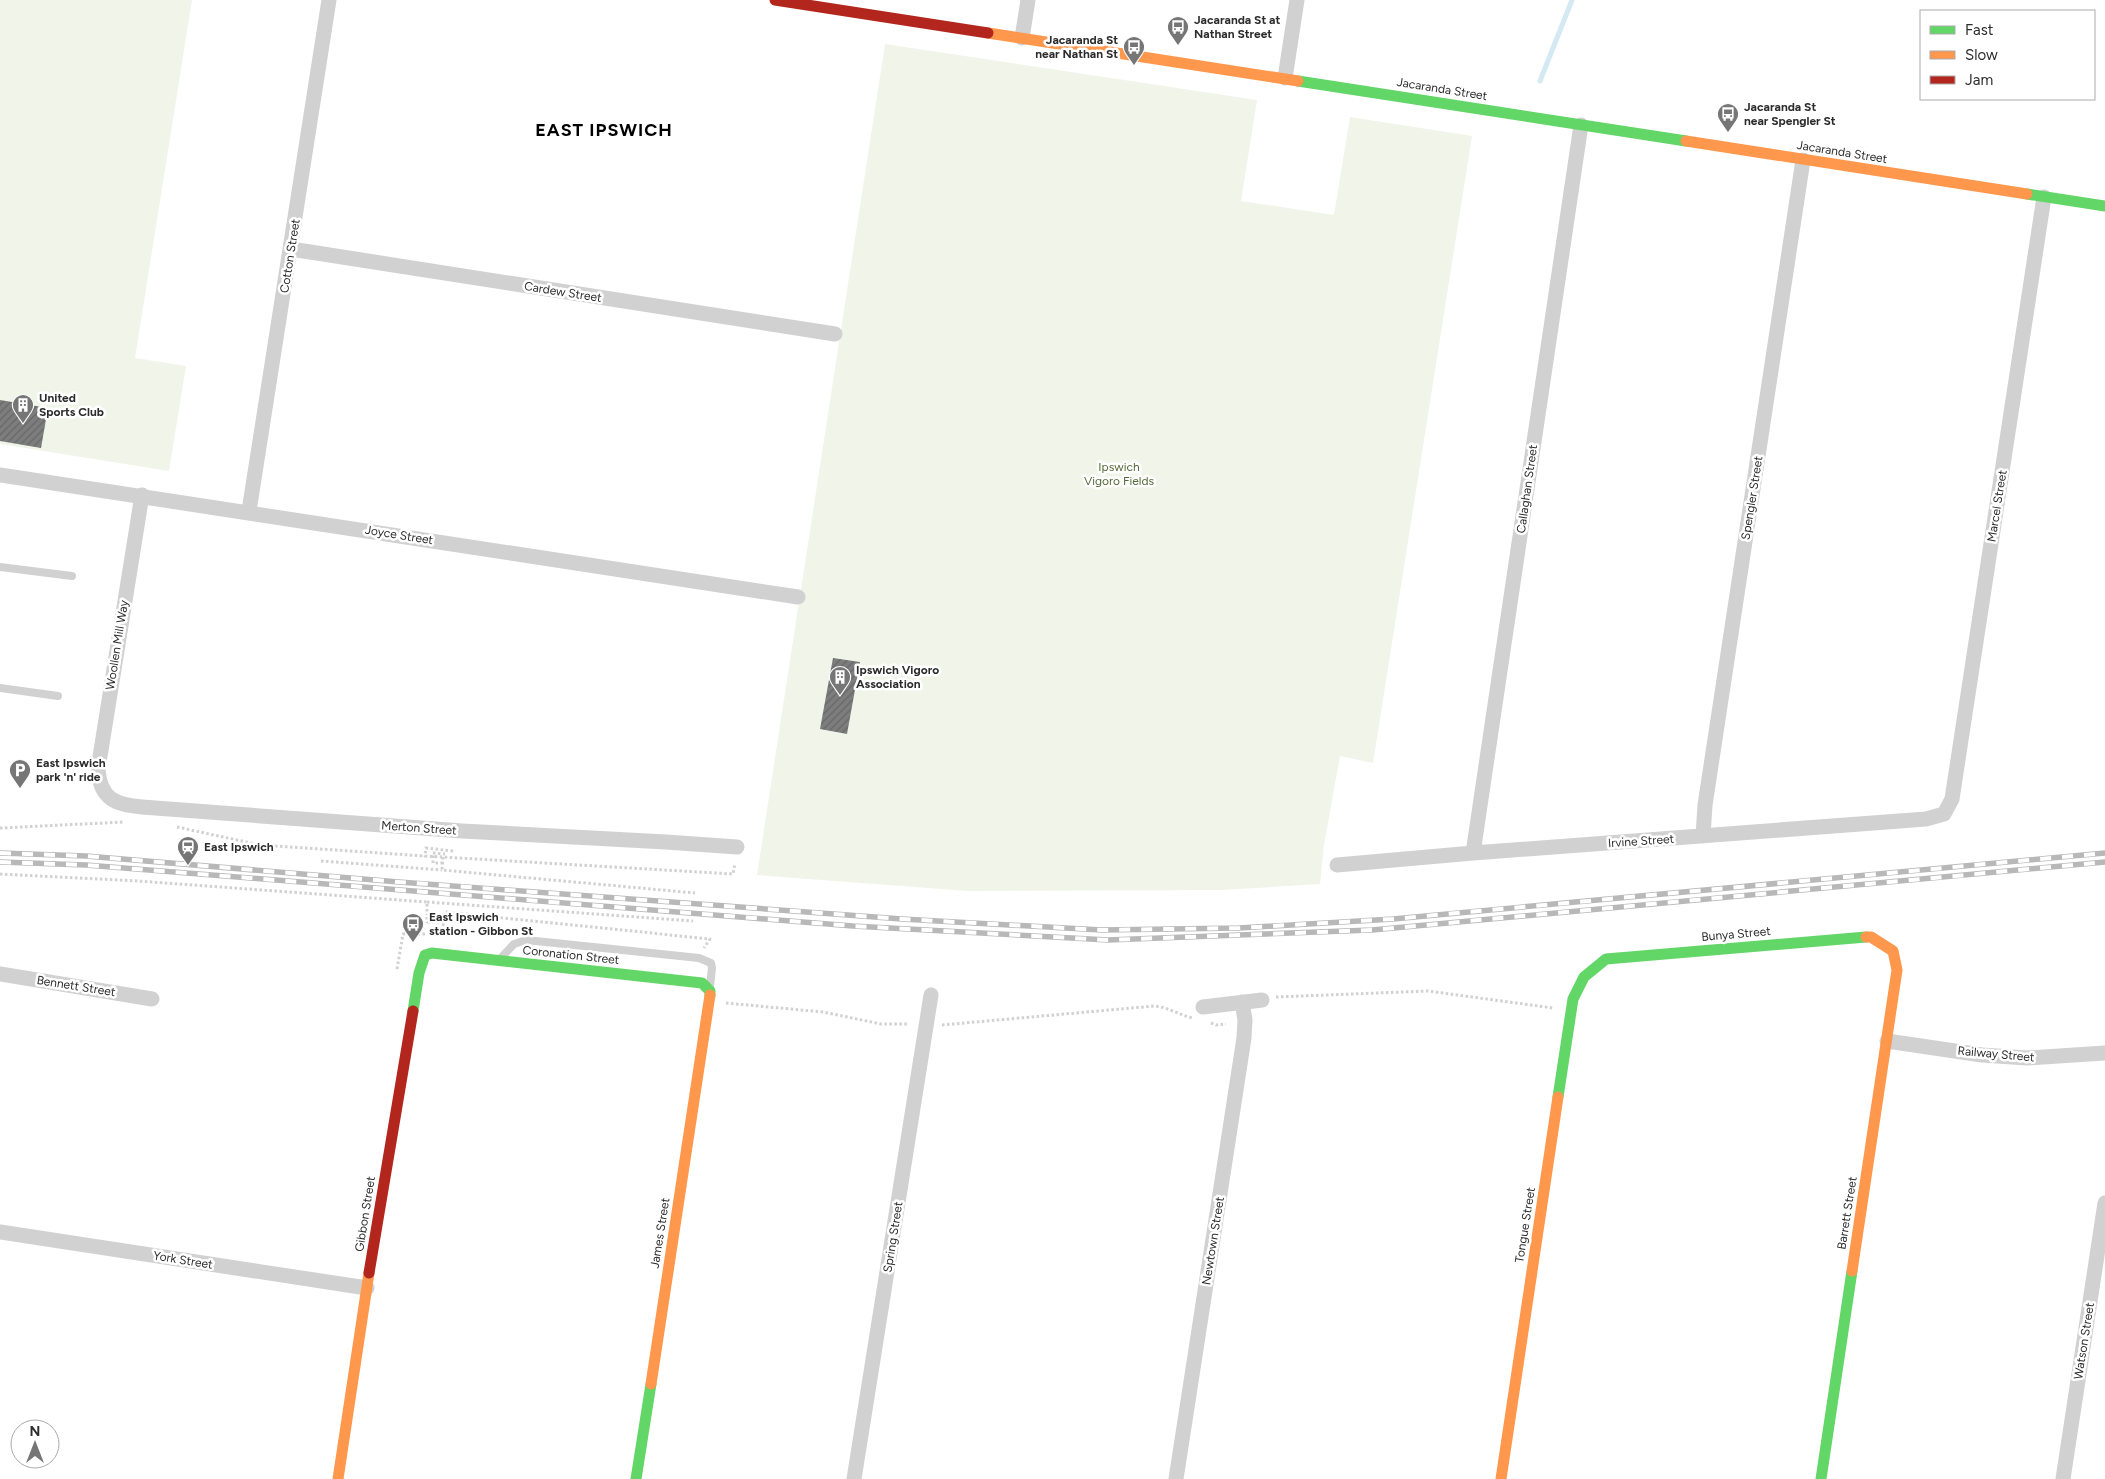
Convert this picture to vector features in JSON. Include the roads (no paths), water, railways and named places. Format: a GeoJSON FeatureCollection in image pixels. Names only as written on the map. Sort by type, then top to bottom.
{"type":"FeatureCollection","features":[{"type":"Feature","properties":{"kind":"street","name":"Cotton Street"},"geometry":{"type":"LineString","coordinates":[[249,511],[329,0]]}},
{"type":"Feature","properties":{"kind":"street","name":"Jacaranda Street"},"geometry":{"type":"LineString","coordinates":[[775,0],[2105,206]]}},
{"type":"Feature","properties":{"kind":"street"},"geometry":{"type":"LineString","coordinates":[[1022,38],[1028,0]]}},
{"type":"Feature","properties":{"kind":"street"},"geometry":{"type":"LineString","coordinates":[[1285,78],[1297,0]]}},
{"type":"Feature","properties":{"kind":"street","name":"Callaghan Street"},"geometry":{"type":"LineString","coordinates":[[1473,853],[1581,125]]}},
{"type":"Feature","properties":{"kind":"street","name":"Spengler Street"},"geometry":{"type":"LineString","coordinates":[[1703,836],[1705,805],[1803,160]]}},
{"type":"Feature","properties":{"kind":"street","name":"Marcel Street"},"geometry":{"type":"LineString","coordinates":[[1944,814],[1952,800],[2044,197]]}},
{"type":"Feature","properties":{"kind":"street","name":"Cardew Street"},"geometry":{"type":"LineString","coordinates":[[291,249],[835,334]]}},
{"type":"Feature","properties":{"kind":"street","name":"Joyce Street"},"geometry":{"type":"LineString","coordinates":[[0,475],[249,511],[798,596]]}},
{"type":"Feature","properties":{"kind":"street","name":"Woollen Mill Way"},"geometry":{"type":"LineString","coordinates":[[105,793],[100,783],[98,769],[142,495]]}},
{"type":"Feature","properties":{"kind":"street","name":"Merton Street"},"geometry":{"type":"LineString","coordinates":[[105,793],[115,802],[122,805],[142,807],[462,832],[737,847]]}},
{"type":"Feature","properties":{"kind":"street","name":"Irvine Street"},"geometry":{"type":"LineString","coordinates":[[1337,865],[1926,818],[1944,814]]}},
{"type":"Feature","properties":{"kind":"street","name":"Bunya Street"},"geometry":{"type":"LineString","coordinates":[[1584,977],[1606,959],[1685,952],[1871,937],[1892,951]]}},
{"type":"Feature","properties":{"kind":"street","name":"Barrett Street"},"geometry":{"type":"LineString","coordinates":[[1821,1479],[1897,970],[1892,951]]}},
{"type":"Feature","properties":{"kind":"street","name":"Coronation Street"},"geometry":{"type":"LineString","coordinates":[[425,955],[432,953],[702,983],[710,991]]}},
{"type":"Feature","properties":{"kind":"street","name":"Gibbon Street"},"geometry":{"type":"LineString","coordinates":[[338,1479],[419,972],[425,955]]}},
{"type":"Feature","properties":{"kind":"street","name":"Bennett Street"},"geometry":{"type":"LineString","coordinates":[[0,974],[152,999]]}},
{"type":"Feature","properties":{"kind":"street","name":"Tongue Street"},"geometry":{"type":"LineString","coordinates":[[1501,1479],[1571,1011],[1573,999],[1584,977]]}},
{"type":"Feature","properties":{"kind":"street","name":"James Street"},"geometry":{"type":"LineString","coordinates":[[636,1479],[710,991]]}},
{"type":"Feature","properties":{"kind":"street","name":"Spring Street"},"geometry":{"type":"LineString","coordinates":[[854,1479],[931,995]]}},
{"type":"Feature","properties":{"kind":"street"},"geometry":{"type":"LineString","coordinates":[[1201,1013],[1242,1002],[1267,1000]]}},
{"type":"Feature","properties":{"kind":"street","name":"Newtown Street"},"geometry":{"type":"LineString","coordinates":[[1176,1479],[1244,1038],[1245,1020],[1242,1002]]}},
{"type":"Feature","properties":{"kind":"street","name":"Railway Street"},"geometry":{"type":"LineString","coordinates":[[1887,1041],[1982,1055],[2027,1058],[2105,1053]]}},
{"type":"Feature","properties":{"kind":"street","name":"Watson Street"},"geometry":{"type":"LineString","coordinates":[[2063,1479],[2105,1203]]}},
{"type":"Feature","properties":{"kind":"street","name":"York Street"},"geometry":{"type":"LineString","coordinates":[[0,1232],[367,1288]]}},
{"type":"Feature","properties":{"kind":"lane"},"geometry":{"type":"LineString","coordinates":[[0,567],[72,576]]}},
{"type":"Feature","properties":{"kind":"lane"},"geometry":{"type":"LineString","coordinates":[[0,688],[58,696]]}},
{"type":"Feature","properties":{"kind":"lane"},"geometry":{"type":"LineString","coordinates":[[498,960],[514,944],[526,940],[699,958],[710,963],[712,968],[710,991]]}},
{"type":"Feature","properties":{"kind":"waterway"},"geometry":{"type":"LineString","coordinates":[[1540,81],[1572,0]]}},
{"type":"Feature","properties":{"kind":"railway"},"geometry":{"type":"LineString","coordinates":[[0,853],[86,856],[399,882],[902,919],[1102,930],[1239,928],[1393,919],[2105,853]]}},
{"type":"Feature","properties":{"kind":"railway"},"geometry":{"type":"LineString","coordinates":[[0,862],[86,865],[853,926],[1108,940],[1372,930],[2105,862]]}},
{"type":"Feature","properties":{"kind":"place","name":"Jacaranda St at Nathan Street"},"geometry":{"type":"Point","coordinates":[1178,46]}},
{"type":"Feature","properties":{"kind":"place","name":"Jacaranda St near Nathan St"},"geometry":{"type":"Point","coordinates":[1134,66]}},
{"type":"Feature","properties":{"kind":"place","name":"Jacaranda St near Spengler St"},"geometry":{"type":"Point","coordinates":[1728,133]}},
{"type":"Feature","properties":{"kind":"place","name":"United Sports Club"},"geometry":{"type":"Point","coordinates":[23,424]}},
{"type":"Feature","properties":{"kind":"place","name":"Ipswich Vigoro Association"},"geometry":{"type":"Point","coordinates":[840,696]}},
{"type":"Feature","properties":{"kind":"place","name":"East Ipswich park 'n' ride"},"geometry":{"type":"Point","coordinates":[20,789]}},
{"type":"Feature","properties":{"kind":"place","name":"East Ipswich"},"geometry":{"type":"Point","coordinates":[188,866]}},
{"type":"Feature","properties":{"kind":"place","name":"East Ipswich station - Gibbon St"},"geometry":{"type":"Point","coordinates":[413,943]}},
{"type":"Feature","properties":{"kind":"district","name":"EAST IPSWICH"},"geometry":{"type":"Point","coordinates":[604,130]}},
{"type":"Feature","properties":{"kind":"park label","name":"Ipswich Vigoro Fields"},"geometry":{"type":"Point","coordinates":[1119,474]}}]}
